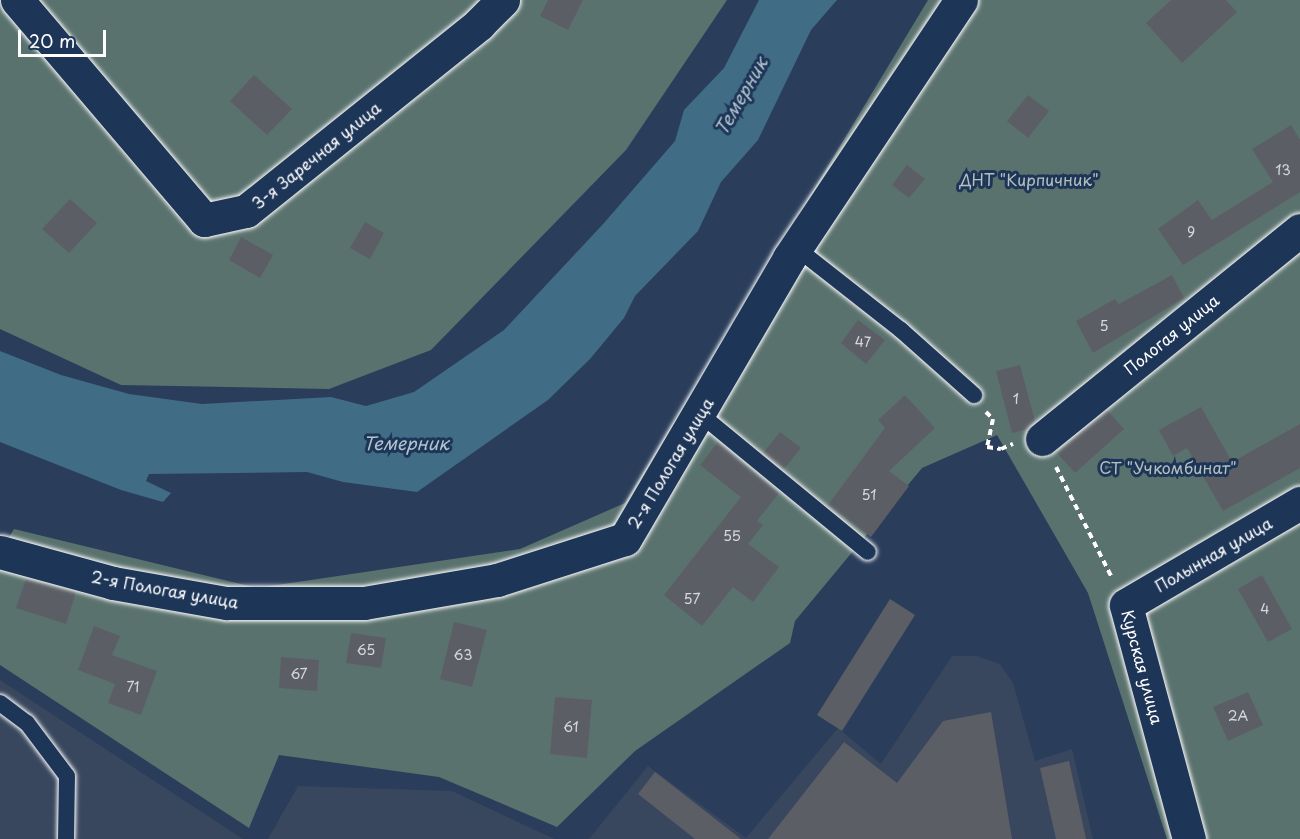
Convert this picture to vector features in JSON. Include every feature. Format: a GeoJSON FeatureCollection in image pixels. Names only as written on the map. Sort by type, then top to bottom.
{"type":"FeatureCollection","features":[{"type":"Feature","properties":{"kind":"street","name":"3-я Заречная улица"},"geometry":{"type":"LineString","coordinates":[[17,0],[204,220],[246,211],[479,24],[502,0]]}},
{"type":"Feature","properties":{"kind":"street","name":"2-я Пологая улица"},"geometry":{"type":"LineString","coordinates":[[0,552],[113,583],[227,603],[364,603],[497,580],[625,539],[700,414],[795,247],[961,0]]}},
{"type":"Feature","properties":{"kind":"street","name":"Пологая улица"},"geometry":{"type":"LineString","coordinates":[[1042,439],[1300,230]]}},
{"type":"Feature","properties":{"kind":"street","name":"Полынная улица"},"geometry":{"type":"LineString","coordinates":[[1126,605],[1300,503]]}},
{"type":"Feature","properties":{"kind":"street","name":"Курская улица"},"geometry":{"type":"LineString","coordinates":[[1126,605],[1189,839]]}},
{"type":"Feature","properties":{"kind":"lane"},"geometry":{"type":"LineString","coordinates":[[795,247],[901,330],[974,395]]}},
{"type":"Feature","properties":{"kind":"lane"},"geometry":{"type":"LineString","coordinates":[[700,414],[868,552]]}},
{"type":"Feature","properties":{"kind":"lane"},"geometry":{"type":"LineString","coordinates":[[0,703],[27,723],[67,776],[66,839]]}},
{"type":"Feature","properties":{"kind":"path"},"geometry":{"type":"LineString","coordinates":[[974,395],[993,419],[987,447],[1001,449],[1025,439],[1042,439]]}},
{"type":"Feature","properties":{"kind":"path","name":"Курская улица"},"geometry":{"type":"LineString","coordinates":[[1042,439],[1126,605]]}},
{"type":"Feature","properties":{"kind":"shaded area"},"geometry":{"type":"Polygon","coordinates":[[[952,656],[977,656],[1000,664],[1013,683],[1035,761],[1072,749],[1093,839],[589,839],[648,766],[746,838],[838,728],[881,764],[952,656]]]}},
{"type":"Feature","properties":{"kind":"shaded area"},"geometry":{"type":"Polygon","coordinates":[[[0,680],[243,839],[0,839],[0,680]]]}},
{"type":"Feature","properties":{"kind":"shaded area"},"geometry":{"type":"Polygon","coordinates":[[[298,786],[452,791],[554,839],[268,839],[298,786]]]}},
{"type":"Feature","properties":{"kind":"green space"},"geometry":{"type":"Polygon","coordinates":[[[0,0],[727,0],[626,150],[431,350],[329,389],[121,385],[0,329],[0,0]]]}},
{"type":"Feature","properties":{"kind":"green space","name":"ДНТ \"Кирпичник\""},"geometry":{"type":"Polygon","coordinates":[[[928,0],[1300,0],[1300,839],[1167,839],[1088,593],[997,435],[922,468],[795,621],[790,643],[635,751],[557,827],[439,777],[279,755],[249,828],[0,665],[0,553],[14,529],[257,588],[520,549],[625,503],[928,0]]]}},
{"type":"Feature","properties":{"kind":"water","name":"Темерник"},"geometry":{"type":"Polygon","coordinates":[[[759,0],[837,0],[811,30],[758,140],[721,182],[698,231],[635,296],[624,318],[590,359],[548,400],[417,492],[343,482],[307,472],[149,474],[146,481],[171,493],[163,502],[121,490],[0,442],[0,351],[61,375],[129,394],[202,404],[331,397],[366,406],[414,392],[504,330],[604,223],[675,141],[684,110],[724,68],[759,0]]]}},
{"type":"Feature","properties":{"kind":"building"},"geometry":{"type":"Polygon","coordinates":[[[548,0],[583,0],[568,30],[540,16],[548,0]]]}},
{"type":"Feature","properties":{"kind":"building"},"geometry":{"type":"Polygon","coordinates":[[[1171,0],[1226,0],[1237,12],[1182,63],[1146,23],[1171,0]]]}},
{"type":"Feature","properties":{"kind":"building"},"geometry":{"type":"Polygon","coordinates":[[[254,75],[292,109],[267,135],[230,101],[254,75]]]}},
{"type":"Feature","properties":{"kind":"building"},"geometry":{"type":"Polygon","coordinates":[[[1028,95],[1049,111],[1028,138],[1007,121],[1028,95]]]}},
{"type":"Feature","properties":{"kind":"building"},"geometry":{"type":"Polygon","coordinates":[[[1291,125],[1300,140],[1300,192],[1183,265],[1158,229],[1198,200],[1212,220],[1273,182],[1252,149],[1291,125]]]}},
{"type":"Feature","properties":{"kind":"building"},"geometry":{"type":"Polygon","coordinates":[[[907,165],[925,179],[909,198],[892,185],[907,165]]]}},
{"type":"Feature","properties":{"kind":"building"},"geometry":{"type":"Polygon","coordinates":[[[70,199],[97,223],[69,253],[42,229],[70,199]]]}},
{"type":"Feature","properties":{"kind":"building"},"geometry":{"type":"Polygon","coordinates":[[[365,222],[384,233],[370,259],[350,248],[365,222]]]}},
{"type":"Feature","properties":{"kind":"building"},"geometry":{"type":"Polygon","coordinates":[[[241,237],[273,255],[260,278],[229,260],[241,237]]]}},
{"type":"Feature","properties":{"kind":"building"},"geometry":{"type":"Polygon","coordinates":[[[1172,275],[1184,298],[1093,353],[1076,321],[1115,299],[1119,304],[1172,275]]]}},
{"type":"Feature","properties":{"kind":"building"},"geometry":{"type":"Polygon","coordinates":[[[858,320],[885,340],[866,364],[841,343],[858,320]]]}},
{"type":"Feature","properties":{"kind":"building"},"geometry":{"type":"Polygon","coordinates":[[[1020,365],[1035,421],[1027,429],[1012,433],[996,371],[1020,365]]]}},
{"type":"Feature","properties":{"kind":"building"},"geometry":{"type":"Polygon","coordinates":[[[905,395],[935,428],[889,471],[909,486],[871,537],[828,505],[885,428],[878,420],[905,395]]]}},
{"type":"Feature","properties":{"kind":"building"},"geometry":{"type":"Polygon","coordinates":[[[1201,407],[1232,462],[1300,424],[1300,468],[1223,511],[1187,448],[1173,456],[1159,430],[1201,407]]]}},
{"type":"Feature","properties":{"kind":"building"},"geometry":{"type":"Polygon","coordinates":[[[1107,410],[1124,429],[1075,473],[1057,453],[1107,410]]]}},
{"type":"Feature","properties":{"kind":"building"},"geometry":{"type":"Polygon","coordinates":[[[780,432],[801,448],[784,469],[763,453],[780,432]]]}},
{"type":"Feature","properties":{"kind":"building"},"geometry":{"type":"Polygon","coordinates":[[[718,442],[779,493],[757,521],[763,525],[748,544],[779,567],[753,602],[733,587],[702,626],[664,595],[741,497],[700,465],[718,442]]]}},
{"type":"Feature","properties":{"kind":"building"},"geometry":{"type":"Polygon","coordinates":[[[1262,575],[1292,629],[1268,642],[1238,589],[1262,575]]]}},
{"type":"Feature","properties":{"kind":"building"},"geometry":{"type":"Polygon","coordinates":[[[26,579],[76,592],[66,624],[16,608],[26,579]]]}},
{"type":"Feature","properties":{"kind":"building"},"geometry":{"type":"Polygon","coordinates":[[[890,599],[915,615],[842,731],[817,715],[890,599]]]}},
{"type":"Feature","properties":{"kind":"building"},"geometry":{"type":"Polygon","coordinates":[[[454,622],[487,630],[472,687],[440,679],[454,622]]]}},
{"type":"Feature","properties":{"kind":"building"},"geometry":{"type":"Polygon","coordinates":[[[94,626],[120,636],[112,655],[157,671],[141,715],[108,703],[115,684],[78,670],[94,626]]]}},
{"type":"Feature","properties":{"kind":"building"},"geometry":{"type":"Polygon","coordinates":[[[351,633],[386,638],[381,668],[346,663],[351,633]]]}},
{"type":"Feature","properties":{"kind":"building"},"geometry":{"type":"Polygon","coordinates":[[[281,657],[319,660],[317,691],[279,688],[281,657]]]}},
{"type":"Feature","properties":{"kind":"building"},"geometry":{"type":"Polygon","coordinates":[[[1248,692],[1263,725],[1228,741],[1213,707],[1248,692]]]}},
{"type":"Feature","properties":{"kind":"building"},"geometry":{"type":"Polygon","coordinates":[[[555,697],[592,700],[587,758],[550,754],[555,697]]]}},
{"type":"Feature","properties":{"kind":"building"},"geometry":{"type":"Polygon","coordinates":[[[991,712],[1012,839],[768,839],[844,742],[897,783],[943,721],[991,712]]]}},
{"type":"Feature","properties":{"kind":"building"},"geometry":{"type":"Polygon","coordinates":[[[1069,761],[1086,839],[1056,839],[1040,768],[1069,761]]]}},
{"type":"Feature","properties":{"kind":"building"},"geometry":{"type":"Polygon","coordinates":[[[655,772],[741,839],[695,839],[638,794],[655,772]]]}},
{"type":"Feature","properties":{"kind":"park label","name":"СТ \"Учкомбинат\""},"geometry":{"type":"Point","coordinates":[1168,467]}}]}
